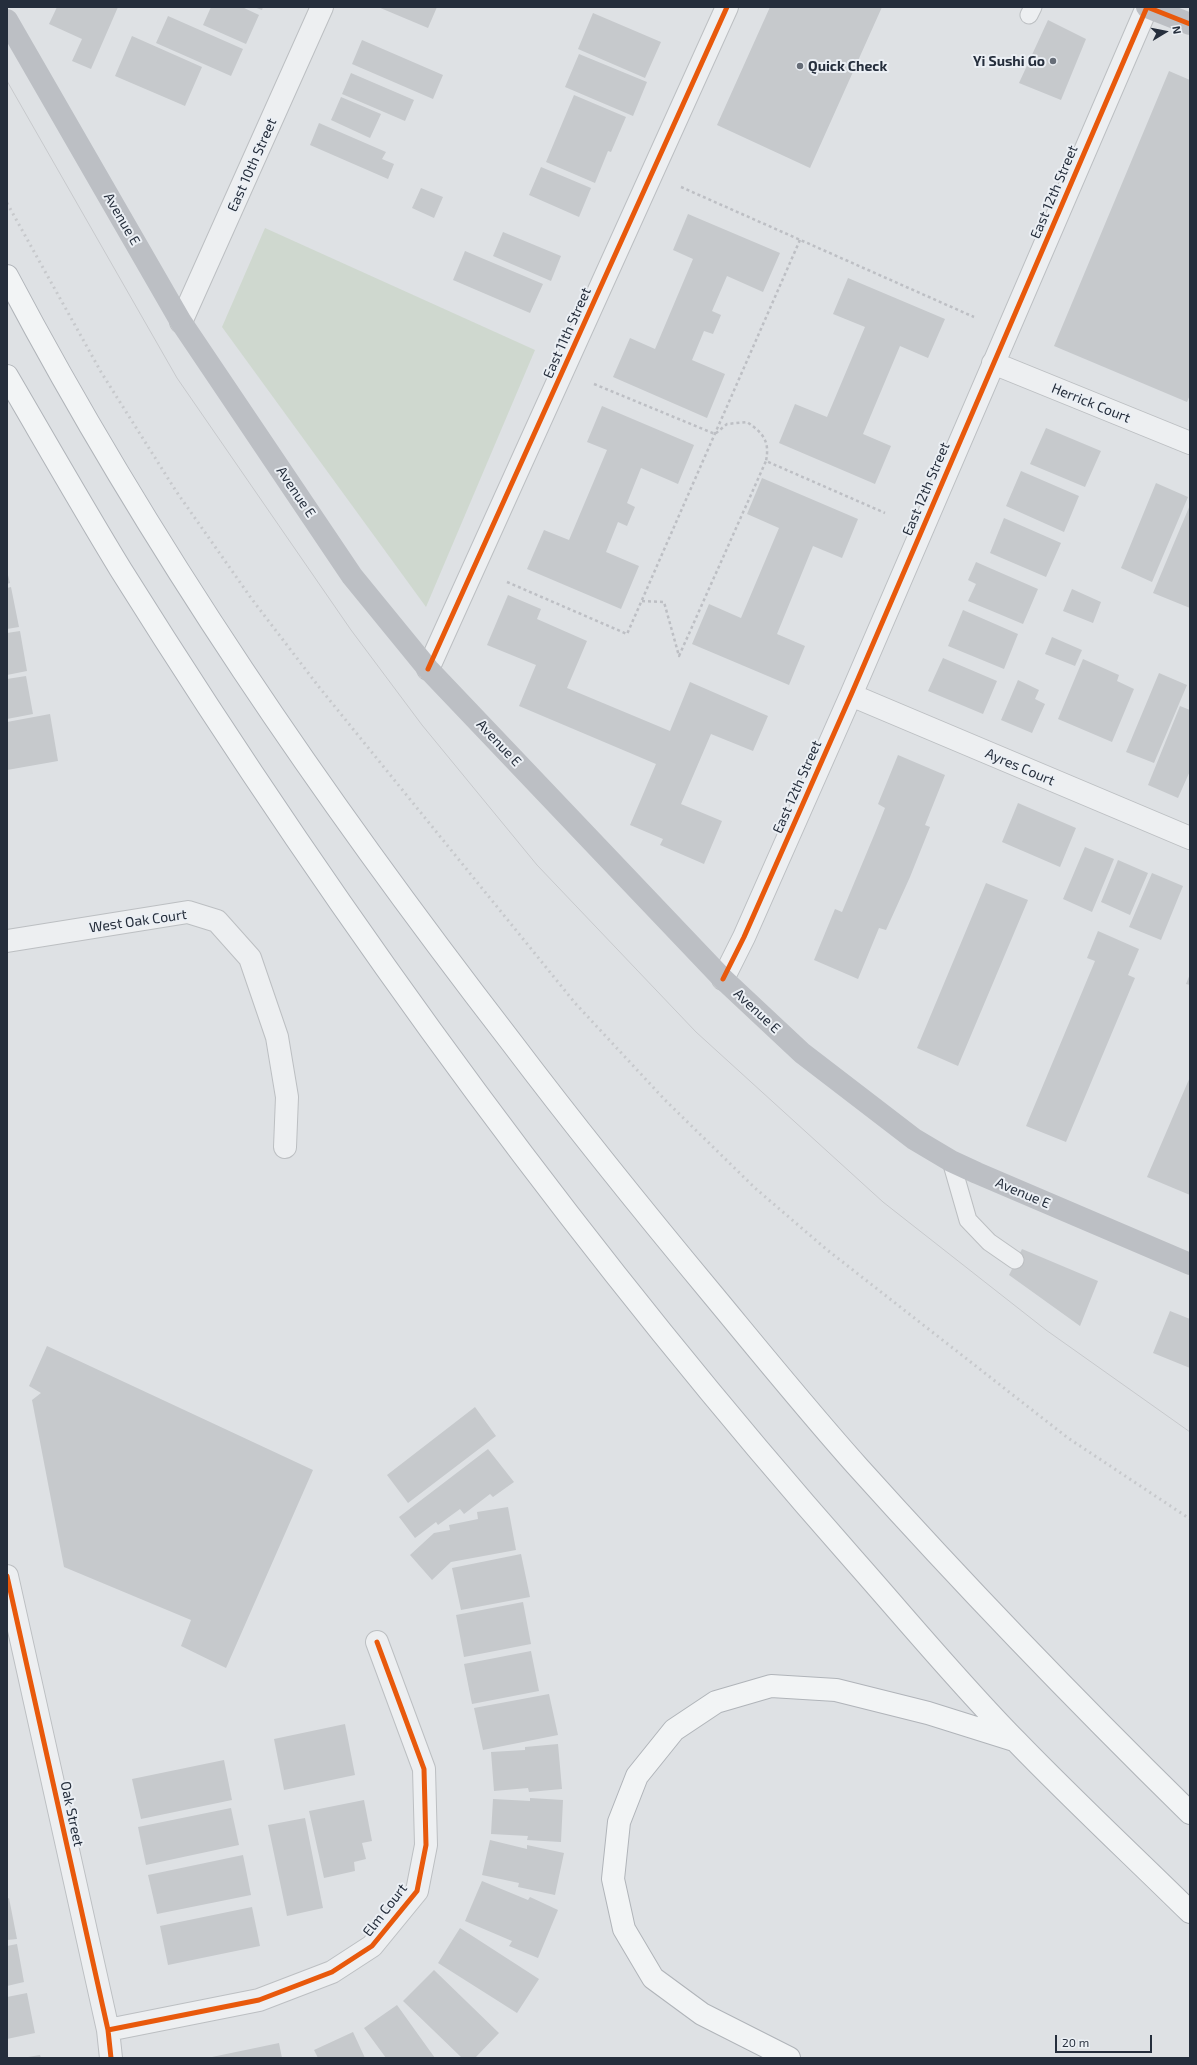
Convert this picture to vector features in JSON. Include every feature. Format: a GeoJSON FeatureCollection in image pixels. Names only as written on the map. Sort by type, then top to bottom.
{"type":"FeatureCollection","features":[{"type":"Feature","properties":{"kind":"highway"},"geometry":{"type":"LineString","coordinates":[[7,276],[90,426],[215,628],[348,824],[511,1043],[632,1198],[782,1379],[857,1466],[1104,1728],[1190,1813]]}},
{"type":"Feature","properties":{"kind":"highway"},"geometry":{"type":"LineString","coordinates":[[7,376],[119,567],[243,758],[380,959],[519,1150],[650,1318],[820,1522],[1014,1740],[1190,1912]]}},
{"type":"Feature","properties":{"kind":"highway"},"geometry":{"type":"LineString","coordinates":[[789,2058],[702,2014],[653,1978],[624,1929],[613,1879],[619,1822],[637,1776],[674,1730],[716,1702],[771,1686],[836,1690],[928,1714],[1014,1740]]}},
{"type":"Feature","properties":{"kind":"main road"},"geometry":{"type":"LineString","coordinates":[[1147,7],[1190,24]]}},
{"type":"Feature","properties":{"kind":"main road","name":"Avenue E"},"geometry":{"type":"LineString","coordinates":[[7,20],[181,322],[352,576],[428,669],[723,979],[802,1053],[914,1139],[951,1161],[1190,1264]]}},
{"type":"Feature","properties":{"kind":"street","name":"East 10th Street"},"geometry":{"type":"LineString","coordinates":[[181,322],[322,7]]}},
{"type":"Feature","properties":{"kind":"street","name":"East 11th Street"},"geometry":{"type":"LineString","coordinates":[[428,669],[727,7]]}},
{"type":"Feature","properties":{"kind":"street","name":"East 12th Street"},"geometry":{"type":"LineString","coordinates":[[723,979],[744,937],[851,695],[1147,7]]}},
{"type":"Feature","properties":{"kind":"street","name":"Herrick Court"},"geometry":{"type":"LineString","coordinates":[[993,363],[1190,443]]}},
{"type":"Feature","properties":{"kind":"street","name":"Ayres Court"},"geometry":{"type":"LineString","coordinates":[[851,695],[1190,838]]}},
{"type":"Feature","properties":{"kind":"street","name":"West Oak Court"},"geometry":{"type":"LineString","coordinates":[[7,941],[188,912],[217,921],[250,958],[277,1037],[287,1097],[285,1147]]}},
{"type":"Feature","properties":{"kind":"street","name":"Oak Street"},"geometry":{"type":"LineString","coordinates":[[7,1576],[108,2030],[111,2058]]}},
{"type":"Feature","properties":{"kind":"street","name":"Elm Court"},"geometry":{"type":"LineString","coordinates":[[108,2030],[259,2000],[332,1972],[372,1946],[417,1892],[426,1845],[424,1769],[377,1642]]}},
{"type":"Feature","properties":{"kind":"lane"},"geometry":{"type":"LineString","coordinates":[[951,1161],[968,1220],[989,1242],[1016,1260]]}},
{"type":"Feature","properties":{"kind":"path"},"geometry":{"type":"LineString","coordinates":[[681,187],[974,317]]}},
{"type":"Feature","properties":{"kind":"path"},"geometry":{"type":"LineString","coordinates":[[507,582],[627,634],[800,240]]}},
{"type":"Feature","properties":{"kind":"path"},"geometry":{"type":"LineString","coordinates":[[594,384],[715,434]]}},
{"type":"Feature","properties":{"kind":"path"},"geometry":{"type":"LineString","coordinates":[[642,601],[664,602],[679,656],[766,461],[769,449],[761,432],[747,422],[728,424],[715,434]]}},
{"type":"Feature","properties":{"kind":"path"},"geometry":{"type":"LineString","coordinates":[[766,461],[885,513]]}},
{"type":"Feature","properties":{"kind":"shaded area"},"geometry":{"type":"Polygon","coordinates":[[[265,228],[535,350],[426,607],[222,327],[265,228]]]}},
{"type":"Feature","properties":{"kind":"building"},"geometry":{"type":"Polygon","coordinates":[[[57,7],[118,7],[91,69],[72,61],[82,39],[49,24],[57,7]]]}},
{"type":"Feature","properties":{"kind":"building"},"geometry":{"type":"Polygon","coordinates":[[[211,7],[242,7],[259,15],[246,44],[203,25],[211,7]]]}},
{"type":"Feature","properties":{"kind":"building"},"geometry":{"type":"Polygon","coordinates":[[[254,7],[263,7],[262,10],[254,7]]]}},
{"type":"Feature","properties":{"kind":"building"},"geometry":{"type":"Polygon","coordinates":[[[378,7],[437,7],[428,28],[378,7]]]}},
{"type":"Feature","properties":{"kind":"building","name":"Quick Check"},"geometry":{"type":"Polygon","coordinates":[[[770,7],[882,7],[810,168],[717,125],[770,7]]]}},
{"type":"Feature","properties":{"kind":"building"},"geometry":{"type":"Polygon","coordinates":[[[593,13],[661,42],[645,78],[578,49],[593,13]]]}},
{"type":"Feature","properties":{"kind":"building"},"geometry":{"type":"Polygon","coordinates":[[[168,16],[243,49],[231,76],[156,43],[168,16]]]}},
{"type":"Feature","properties":{"kind":"building","name":"Yi Sushi Go"},"geometry":{"type":"Polygon","coordinates":[[[1048,20],[1086,39],[1061,100],[1019,83],[1048,20]]]}},
{"type":"Feature","properties":{"kind":"building"},"geometry":{"type":"Polygon","coordinates":[[[132,36],[202,67],[185,106],[115,76],[132,36]]]}},
{"type":"Feature","properties":{"kind":"building"},"geometry":{"type":"Polygon","coordinates":[[[362,40],[443,75],[433,99],[352,64],[362,40]]]}},
{"type":"Feature","properties":{"kind":"building"},"geometry":{"type":"Polygon","coordinates":[[[579,54],[647,82],[633,116],[565,87],[579,54]]]}},
{"type":"Feature","properties":{"kind":"building"},"geometry":{"type":"Polygon","coordinates":[[[1169,71],[1190,80],[1190,395],[1187,402],[1054,346],[1169,71]]]}},
{"type":"Feature","properties":{"kind":"building"},"geometry":{"type":"Polygon","coordinates":[[[351,73],[414,100],[405,121],[342,94],[351,73]]]}},
{"type":"Feature","properties":{"kind":"building"},"geometry":{"type":"Polygon","coordinates":[[[574,95],[626,117],[611,152],[608,151],[595,183],[546,162],[574,95]]]}},
{"type":"Feature","properties":{"kind":"building"},"geometry":{"type":"Polygon","coordinates":[[[341,97],[381,114],[370,138],[331,120],[341,97]]]}},
{"type":"Feature","properties":{"kind":"building"},"geometry":{"type":"Polygon","coordinates":[[[319,123],[386,152],[382,159],[394,164],[388,179],[310,145],[319,123]]]}},
{"type":"Feature","properties":{"kind":"building"},"geometry":{"type":"Polygon","coordinates":[[[541,167],[591,188],[579,217],[529,195],[541,167]]]}},
{"type":"Feature","properties":{"kind":"building"},"geometry":{"type":"Polygon","coordinates":[[[421,188],[443,197],[434,218],[412,208],[421,188]]]}},
{"type":"Feature","properties":{"kind":"building"},"geometry":{"type":"Polygon","coordinates":[[[688,214],[780,253],[763,292],[727,276],[712,311],[721,315],[713,334],[704,331],[692,360],[725,374],[707,418],[613,377],[630,338],[655,349],[693,259],[673,250],[688,214]]]}},
{"type":"Feature","properties":{"kind":"building"},"geometry":{"type":"Polygon","coordinates":[[[503,232],[561,256],[551,281],[493,256],[503,232]]]}},
{"type":"Feature","properties":{"kind":"building"},"geometry":{"type":"Polygon","coordinates":[[[465,251],[543,284],[530,313],[453,280],[465,251]]]}},
{"type":"Feature","properties":{"kind":"building"},"geometry":{"type":"Polygon","coordinates":[[[848,278],[945,319],[928,358],[900,346],[863,434],[891,446],[875,484],[779,443],[795,404],[827,417],[865,327],[833,314],[848,278]]]}},
{"type":"Feature","properties":{"kind":"building"},"geometry":{"type":"Polygon","coordinates":[[[602,406],[694,445],[678,484],[641,468],[627,503],[635,507],[627,526],[618,522],[606,552],[639,566],[621,609],[527,569],[544,530],[569,540],[607,450],[587,442],[602,406]]]}},
{"type":"Feature","properties":{"kind":"building"},"geometry":{"type":"Polygon","coordinates":[[[1046,428],[1101,451],[1085,487],[1030,464],[1046,428]]]}},
{"type":"Feature","properties":{"kind":"building"},"geometry":{"type":"Polygon","coordinates":[[[1021,471],[1079,496],[1064,532],[1006,506],[1021,471]]]}},
{"type":"Feature","properties":{"kind":"building"},"geometry":{"type":"Polygon","coordinates":[[[762,478],[858,519],[842,558],[813,546],[777,634],[805,646],[789,685],[692,644],[709,604],[741,618],[779,528],[747,514],[762,478]]]}},
{"type":"Feature","properties":{"kind":"building"},"geometry":{"type":"Polygon","coordinates":[[[1156,483],[1188,497],[1152,582],[1121,568],[1156,483]]]}},
{"type":"Feature","properties":{"kind":"building"},"geometry":{"type":"Polygon","coordinates":[[[1190,505],[1190,608],[1153,593],[1190,505]]]}},
{"type":"Feature","properties":{"kind":"building"},"geometry":{"type":"Polygon","coordinates":[[[1004,518],[1061,543],[1046,577],[990,553],[1004,518]]]}},
{"type":"Feature","properties":{"kind":"building"},"geometry":{"type":"Polygon","coordinates":[[[976,562],[1038,589],[1023,624],[968,601],[976,584],[968,580],[976,562]]]}},
{"type":"Feature","properties":{"kind":"building"},"geometry":{"type":"Polygon","coordinates":[[[7,571],[10,583],[7,584],[7,571]]]}},
{"type":"Feature","properties":{"kind":"building"},"geometry":{"type":"Polygon","coordinates":[[[11,587],[19,627],[7,629],[7,588],[11,587]]]}},
{"type":"Feature","properties":{"kind":"building"},"geometry":{"type":"Polygon","coordinates":[[[1072,589],[1101,602],[1093,623],[1063,611],[1072,589]]]}},
{"type":"Feature","properties":{"kind":"building"},"geometry":{"type":"Polygon","coordinates":[[[508,595],[541,609],[537,619],[587,641],[567,688],[670,731],[690,682],[768,716],[753,751],[711,734],[681,804],[722,821],[704,864],[660,845],[663,839],[630,825],[656,764],[519,706],[536,665],[487,645],[508,595]]]}},
{"type":"Feature","properties":{"kind":"building"},"geometry":{"type":"Polygon","coordinates":[[[963,610],[1018,634],[1004,669],[948,646],[963,610]]]}},
{"type":"Feature","properties":{"kind":"building"},"geometry":{"type":"Polygon","coordinates":[[[20,631],[27,671],[7,675],[7,633],[20,631]]]}},
{"type":"Feature","properties":{"kind":"building"},"geometry":{"type":"Polygon","coordinates":[[[1052,637],[1082,650],[1075,666],[1045,654],[1052,637]]]}},
{"type":"Feature","properties":{"kind":"building"},"geometry":{"type":"Polygon","coordinates":[[[943,658],[997,681],[983,714],[928,691],[943,658]]]}},
{"type":"Feature","properties":{"kind":"building"},"geometry":{"type":"Polygon","coordinates":[[[1083,659],[1119,675],[1117,681],[1134,689],[1112,742],[1058,719],[1083,659]]]}},
{"type":"Feature","properties":{"kind":"building"},"geometry":{"type":"Polygon","coordinates":[[[1159,673],[1187,685],[1154,763],[1126,752],[1159,673]]]}},
{"type":"Feature","properties":{"kind":"building"},"geometry":{"type":"Polygon","coordinates":[[[26,676],[33,714],[7,719],[7,679],[26,676]]]}},
{"type":"Feature","properties":{"kind":"building"},"geometry":{"type":"Polygon","coordinates":[[[1018,680],[1039,690],[1035,699],[1045,704],[1032,733],[1001,720],[1018,680]]]}},
{"type":"Feature","properties":{"kind":"building"},"geometry":{"type":"Polygon","coordinates":[[[1180,706],[1190,710],[1190,771],[1178,798],[1148,785],[1180,706]]]}},
{"type":"Feature","properties":{"kind":"building"},"geometry":{"type":"Polygon","coordinates":[[[50,714],[58,761],[7,770],[7,722],[50,714]]]}},
{"type":"Feature","properties":{"kind":"building"},"geometry":{"type":"Polygon","coordinates":[[[898,755],[945,775],[925,825],[930,827],[910,877],[886,930],[879,928],[858,979],[814,960],[835,909],[842,912],[875,833],[885,808],[878,804],[898,755]]]}},
{"type":"Feature","properties":{"kind":"building"},"geometry":{"type":"Polygon","coordinates":[[[1018,803],[1076,828],[1060,867],[1002,842],[1018,803]]]}},
{"type":"Feature","properties":{"kind":"building"},"geometry":{"type":"Polygon","coordinates":[[[1085,847],[1114,859],[1092,912],[1063,899],[1085,847]]]}},
{"type":"Feature","properties":{"kind":"building"},"geometry":{"type":"Polygon","coordinates":[[[1118,860],[1148,873],[1130,915],[1101,902],[1118,860]]]}},
{"type":"Feature","properties":{"kind":"building"},"geometry":{"type":"Polygon","coordinates":[[[1152,873],[1183,886],[1161,940],[1129,927],[1152,873]]]}},
{"type":"Feature","properties":{"kind":"building"},"geometry":{"type":"Polygon","coordinates":[[[986,883],[1028,900],[958,1066],[917,1048],[986,883]]]}},
{"type":"Feature","properties":{"kind":"building"},"geometry":{"type":"Polygon","coordinates":[[[1098,931],[1139,949],[1128,975],[1135,978],[1066,1142],[1026,1126],[1095,961],[1087,958],[1098,931]]]}},
{"type":"Feature","properties":{"kind":"building"},"geometry":{"type":"Polygon","coordinates":[[[1190,974],[1190,985],[1186,984],[1190,974]]]}},
{"type":"Feature","properties":{"kind":"building"},"geometry":{"type":"Polygon","coordinates":[[[1190,1077],[1190,1195],[1147,1177],[1190,1077]]]}},
{"type":"Feature","properties":{"kind":"building"},"geometry":{"type":"Polygon","coordinates":[[[1022,1249],[1098,1281],[1080,1326],[1009,1275],[1022,1249]]]}},
{"type":"Feature","properties":{"kind":"building"},"geometry":{"type":"Polygon","coordinates":[[[1170,1311],[1190,1319],[1190,1368],[1153,1353],[1170,1311]]]}},
{"type":"Feature","properties":{"kind":"building"},"geometry":{"type":"Polygon","coordinates":[[[47,1346],[313,1470],[226,1668],[181,1646],[191,1620],[64,1567],[32,1400],[41,1393],[29,1386],[47,1346]]]}},
{"type":"Feature","properties":{"kind":"building"},"geometry":{"type":"Polygon","coordinates":[[[475,1407],[496,1436],[408,1503],[387,1475],[475,1407]]]}},
{"type":"Feature","properties":{"kind":"building"},"geometry":{"type":"Polygon","coordinates":[[[488,1449],[514,1482],[493,1497],[490,1494],[464,1514],[460,1509],[438,1525],[436,1522],[415,1538],[399,1517],[488,1449]]]}},
{"type":"Feature","properties":{"kind":"building"},"geometry":{"type":"Polygon","coordinates":[[[508,1507],[516,1550],[451,1562],[432,1580],[410,1555],[434,1533],[450,1530],[449,1525],[478,1519],[477,1512],[508,1507]]]}},
{"type":"Feature","properties":{"kind":"building"},"geometry":{"type":"Polygon","coordinates":[[[521,1554],[530,1597],[461,1610],[452,1568],[521,1554]]]}},
{"type":"Feature","properties":{"kind":"building"},"geometry":{"type":"Polygon","coordinates":[[[523,1602],[531,1644],[464,1657],[456,1615],[523,1602]]]}},
{"type":"Feature","properties":{"kind":"building"},"geometry":{"type":"Polygon","coordinates":[[[531,1651],[539,1691],[472,1704],[464,1664],[531,1651]]]}},
{"type":"Feature","properties":{"kind":"building"},"geometry":{"type":"Polygon","coordinates":[[[549,1694],[558,1735],[483,1750],[474,1708],[549,1694]]]}},
{"type":"Feature","properties":{"kind":"building"},"geometry":{"type":"Polygon","coordinates":[[[345,1724],[355,1775],[284,1790],[274,1739],[345,1724]]]}},
{"type":"Feature","properties":{"kind":"building"},"geometry":{"type":"Polygon","coordinates":[[[558,1744],[562,1789],[529,1792],[528,1788],[494,1791],[491,1752],[525,1750],[525,1747],[558,1744]]]}},
{"type":"Feature","properties":{"kind":"building"},"geometry":{"type":"Polygon","coordinates":[[[224,1760],[232,1800],[141,1819],[132,1779],[224,1760]]]}},
{"type":"Feature","properties":{"kind":"building"},"geometry":{"type":"Polygon","coordinates":[[[530,1798],[563,1800],[561,1842],[527,1840],[528,1836],[491,1834],[493,1799],[530,1801],[530,1798]]]}},
{"type":"Feature","properties":{"kind":"building"},"geometry":{"type":"Polygon","coordinates":[[[364,1800],[372,1841],[362,1843],[366,1859],[354,1862],[355,1871],[324,1878],[309,1811],[364,1800]]]}},
{"type":"Feature","properties":{"kind":"building"},"geometry":{"type":"Polygon","coordinates":[[[231,1808],[239,1845],[146,1865],[138,1827],[231,1808]]]}},
{"type":"Feature","properties":{"kind":"building"},"geometry":{"type":"Polygon","coordinates":[[[305,1818],[323,1908],[287,1916],[268,1825],[305,1818]]]}},
{"type":"Feature","properties":{"kind":"building"},"geometry":{"type":"Polygon","coordinates":[[[490,1840],[527,1849],[527,1845],[564,1853],[555,1895],[518,1887],[519,1883],[482,1875],[490,1840]]]}},
{"type":"Feature","properties":{"kind":"building"},"geometry":{"type":"Polygon","coordinates":[[[243,1855],[251,1895],[157,1914],[148,1875],[243,1855]]]}},
{"type":"Feature","properties":{"kind":"building"},"geometry":{"type":"Polygon","coordinates":[[[482,1881],[528,1900],[530,1897],[558,1910],[538,1958],[509,1946],[512,1941],[465,1921],[482,1881]]]}},
{"type":"Feature","properties":{"kind":"building"},"geometry":{"type":"Polygon","coordinates":[[[9,1898],[17,1939],[7,1940],[7,1899],[9,1898]]]}},
{"type":"Feature","properties":{"kind":"building"},"geometry":{"type":"Polygon","coordinates":[[[252,1907],[260,1946],[168,1965],[160,1926],[252,1907]]]}},
{"type":"Feature","properties":{"kind":"building"},"geometry":{"type":"Polygon","coordinates":[[[460,1928],[539,1979],[517,2013],[438,1963],[460,1928]]]}},
{"type":"Feature","properties":{"kind":"building"},"geometry":{"type":"Polygon","coordinates":[[[17,1944],[24,1982],[7,1986],[7,1946],[17,1944]]]}},
{"type":"Feature","properties":{"kind":"building"},"geometry":{"type":"Polygon","coordinates":[[[434,1970],[499,2033],[475,2058],[462,2058],[403,2001],[434,1970]]]}},
{"type":"Feature","properties":{"kind":"building"},"geometry":{"type":"Polygon","coordinates":[[[27,1993],[35,2033],[7,2039],[7,1997],[27,1993]]]}},
{"type":"Feature","properties":{"kind":"building"},"geometry":{"type":"Polygon","coordinates":[[[397,2005],[435,2058],[386,2058],[364,2028],[397,2005]]]}},
{"type":"Feature","properties":{"kind":"building"},"geometry":{"type":"Polygon","coordinates":[[[353,2032],[365,2058],[318,2058],[314,2050],[353,2032]]]}},
{"type":"Feature","properties":{"kind":"building"},"geometry":{"type":"Polygon","coordinates":[[[279,2043],[282,2058],[212,2058],[212,2057],[279,2043]]]}},
{"type":"Feature","properties":{"kind":"building"},"geometry":{"type":"Polygon","coordinates":[[[40,2055],[41,2058],[28,2058],[28,2057],[40,2055]]]}},
{"type":"Feature","properties":{"kind":"tram line"},"geometry":{"type":"LineString","coordinates":[[7,81],[177,378],[351,630],[422,725],[537,865],[696,1032],[883,1202],[1046,1330],[1190,1432]]}},
{"type":"Feature","properties":{"kind":"railway"},"geometry":{"type":"LineString","coordinates":[[7,203],[101,372],[176,491],[251,598],[319,687],[575,1003],[665,1100],[755,1188],[826,1249],[1068,1438],[1190,1519]]}},
{"type":"Feature","properties":{"kind":"cycle path"},"geometry":{"type":"LineString","coordinates":[[428,669],[727,7]]}},
{"type":"Feature","properties":{"kind":"cycle path"},"geometry":{"type":"LineString","coordinates":[[723,979],[744,937],[851,695],[1147,7],[1190,24]]}},
{"type":"Feature","properties":{"kind":"cycle path"},"geometry":{"type":"LineString","coordinates":[[7,1576],[108,2030],[111,2058]]}},
{"type":"Feature","properties":{"kind":"cycle path"},"geometry":{"type":"LineString","coordinates":[[108,2030],[259,2000],[332,1972],[372,1946],[417,1891],[426,1845],[424,1769],[377,1642]]}},
{"type":"Feature","properties":{"kind":"place","name":"Yi Sushi Go"},"geometry":{"type":"Point","coordinates":[1053,61]}},
{"type":"Feature","properties":{"kind":"place","name":"Quick Check"},"geometry":{"type":"Point","coordinates":[800,66]}}]}
